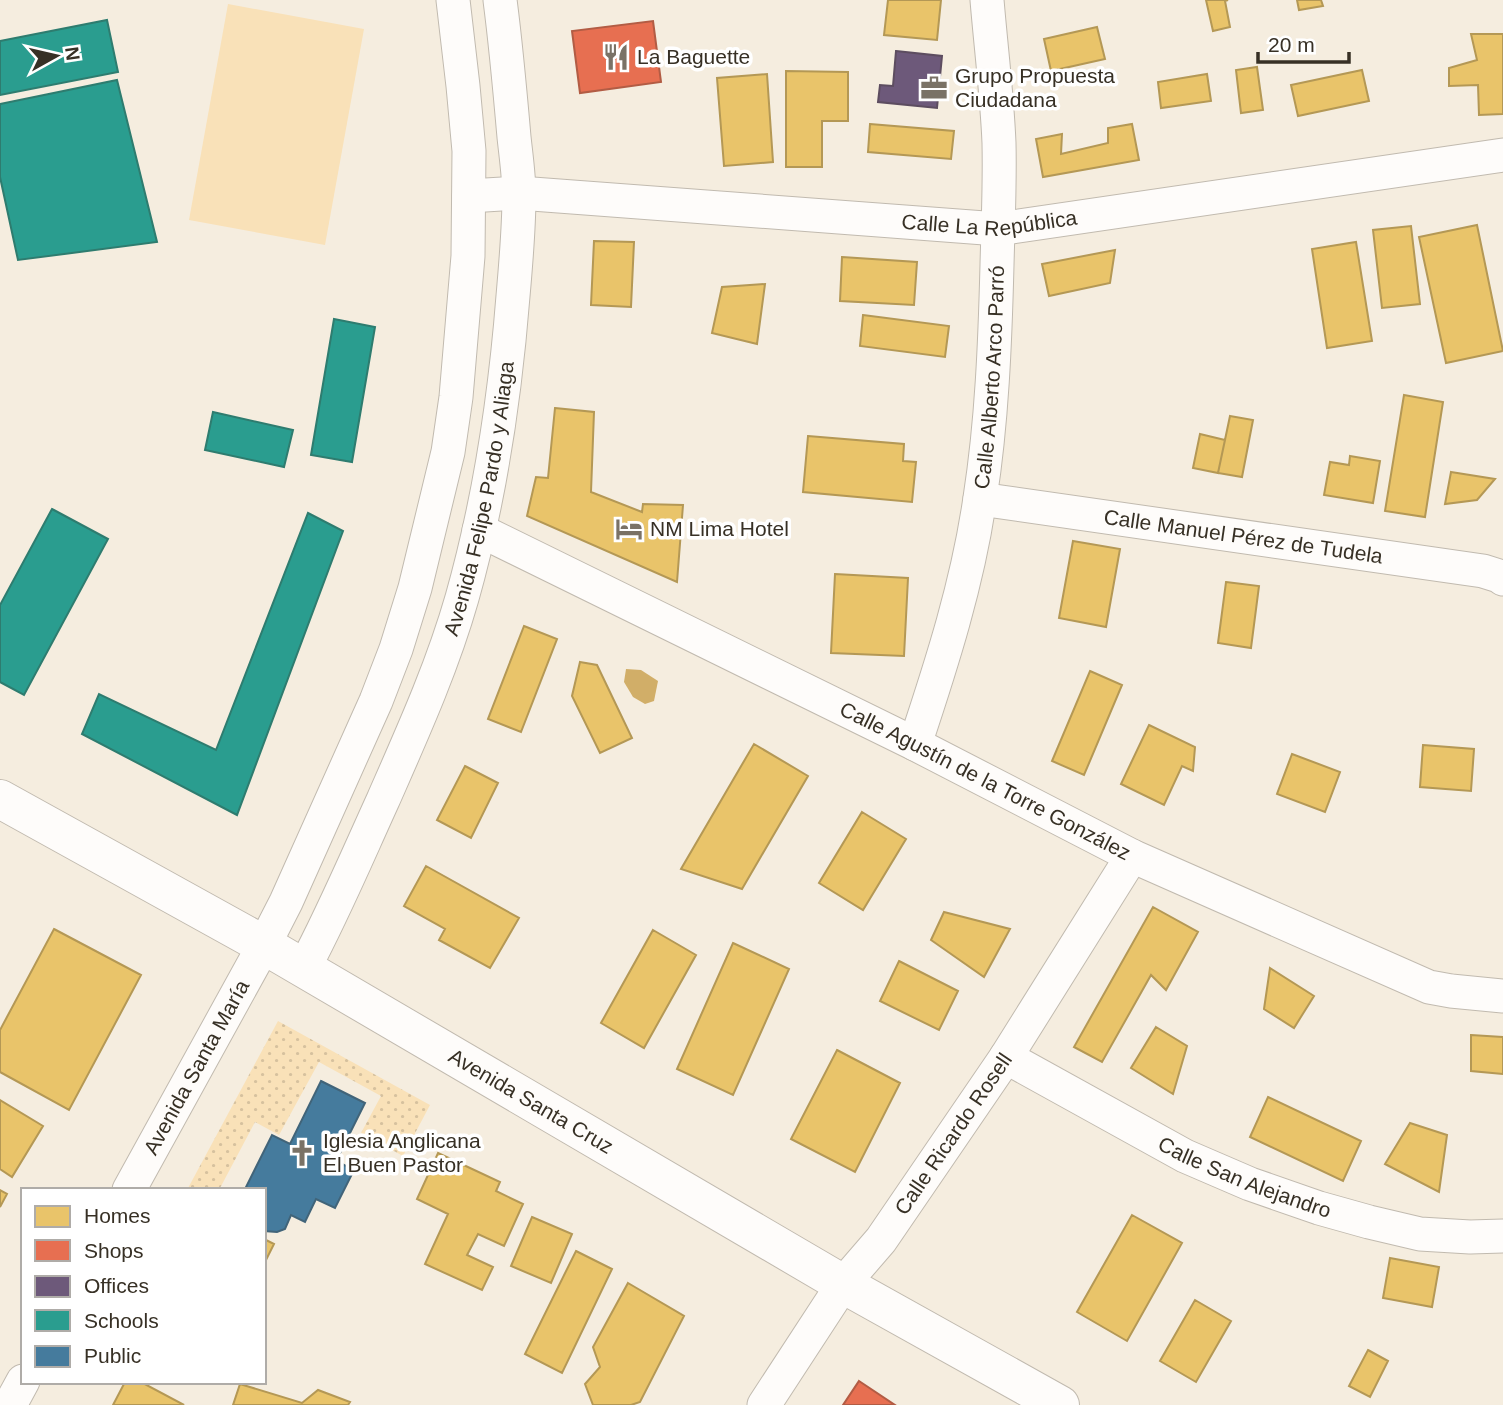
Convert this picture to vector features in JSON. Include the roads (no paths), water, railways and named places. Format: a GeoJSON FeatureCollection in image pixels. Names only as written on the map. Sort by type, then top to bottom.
{"type":"FeatureCollection","features":[{"type":"Feature","properties":{"kind":"main road","name":"Avenida Santa Cruz"},"geometry":{"type":"LineString","coordinates":[[0,799],[264,945],[843,1284],[1060,1405]]}},
{"type":"Feature","properties":{"kind":"street","name":"Avenida Felipe Pardo y Aliaga"},"geometry":{"type":"LineString","coordinates":[[264,945],[376,701],[396,649],[415,588],[447,452],[456,397],[465,293],[469,196],[469,151],[453,0]]}},
{"type":"Feature","properties":{"kind":"street","name":"Avenida Felipe Pardo y Aliaga"},"geometry":{"type":"LineString","coordinates":[[304,968],[327,925],[419,720],[440,665],[462,600],[494,461],[503,402],[517,254],[519,193],[500,0]]}},
{"type":"Feature","properties":{"kind":"street","name":"Calle Alberto Arco Parró"},"geometry":{"type":"LineString","coordinates":[[915,744],[954,620],[980,499],[990,411],[996,316],[999,143],[987,0]]}},
{"type":"Feature","properties":{"kind":"street","name":"Calle La República"},"geometry":{"type":"LineString","coordinates":[[469,196],[519,193],[998,229],[1503,155]]}},
{"type":"Feature","properties":{"kind":"street","name":"Calle Manuel Pérez de Tudela"},"geometry":{"type":"LineString","coordinates":[[980,499],[1483,571],[1503,579]]}},
{"type":"Feature","properties":{"kind":"street","name":"Calle Agustín de la Torre González"},"geometry":{"type":"LineString","coordinates":[[480,530],[915,744],[1132,856],[1429,987],[1503,996]]}},
{"type":"Feature","properties":{"kind":"street","name":"Calle Ricardo Rosell"},"geometry":{"type":"LineString","coordinates":[[764,1405],[843,1284],[881,1240],[1006,1057],[1132,856]]}},
{"type":"Feature","properties":{"kind":"street","name":"Avenida Santa María"},"geometry":{"type":"LineString","coordinates":[[130,1188],[264,945]]}},
{"type":"Feature","properties":{"kind":"street","name":"Calle San Alejandro"},"geometry":{"type":"LineString","coordinates":[[1006,1057],[1185,1156],[1250,1184],[1331,1211],[1420,1234],[1503,1236]]}},
{"type":"Feature","properties":{"kind":"street"},"geometry":{"type":"LineString","coordinates":[[10,1405],[21,1384]]}},
{"type":"Feature","properties":{"kind":"place","name":"La Baguette"},"geometry":{"type":"Point","coordinates":[616,57]}},
{"type":"Feature","properties":{"kind":"place","name":"Grupo Propuesta Ciudadana"},"geometry":{"type":"Point","coordinates":[934,88]}},
{"type":"Feature","properties":{"kind":"place","name":"NM Lima Hotel"},"geometry":{"type":"Point","coordinates":[629,529]}},
{"type":"Feature","properties":{"kind":"place","name":"Iglesia Anglicana El Buen Pastor"},"geometry":{"type":"Point","coordinates":[302,1153]}}]}
